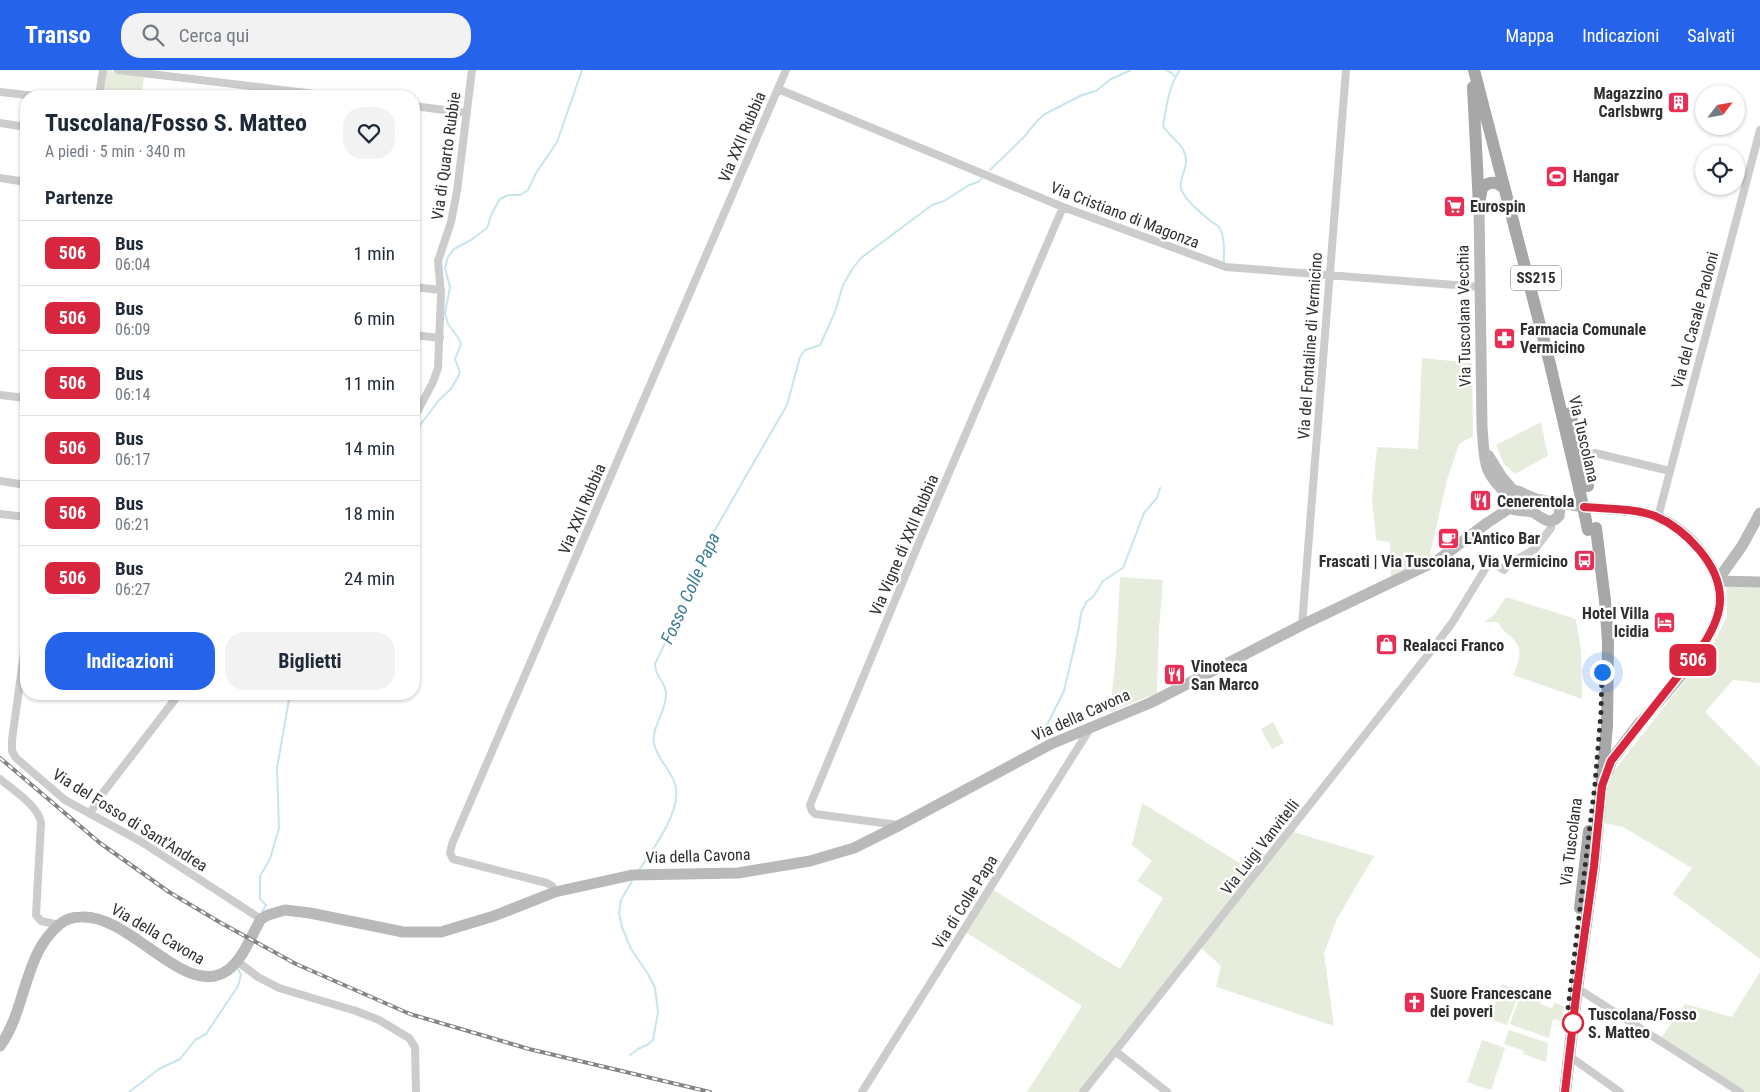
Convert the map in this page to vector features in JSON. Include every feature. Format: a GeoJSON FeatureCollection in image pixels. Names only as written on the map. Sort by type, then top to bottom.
{"type":"FeatureCollection","features":[{"type":"Feature","properties":{"kind":"main road","name":"Via Tuscolana"},"geometry":{"type":"LineString","coordinates":[[1473,70],[1584,487]]}},
{"type":"Feature","properties":{"kind":"main road"},"geometry":{"type":"LineString","coordinates":[[1473,70],[1479,206]]}},
{"type":"Feature","properties":{"kind":"main road","name":"Via Tuscolana"},"geometry":{"type":"LineString","coordinates":[[1483,70],[1584,487],[1604,592],[1608,641],[1608,726],[1594,866],[1565,1092]]}},
{"type":"Feature","properties":{"kind":"main road"},"geometry":{"type":"LineString","coordinates":[[1479,206],[1481,190],[1485,185],[1496,183],[1505,189]]}},
{"type":"Feature","properties":{"kind":"main road","name":"Via Tuscolana Vecchia"},"geometry":{"type":"LineString","coordinates":[[1479,206],[1484,457],[1493,482],[1511,493],[1518,491],[1536,499],[1552,502],[1553,514]]}},
{"type":"Feature","properties":{"kind":"main road"},"geometry":{"type":"LineString","coordinates":[[1511,493],[1507,504],[1510,508],[1553,514]]}},
{"type":"Feature","properties":{"kind":"main road","name":"Via della Cavona"},"geometry":{"type":"LineString","coordinates":[[59,924],[78,917],[105,920],[125,931],[166,959],[199,977],[208,977],[229,970],[237,961],[261,919],[284,910],[403,932],[441,932],[494,916],[555,892],[636,875],[738,873],[810,860],[854,848],[1050,744],[1150,703],[1302,625],[1438,560],[1510,508]]}},
{"type":"Feature","properties":{"kind":"main road"},"geometry":{"type":"LineString","coordinates":[[1598,508],[1638,512],[1658,518],[1676,528],[1690,540],[1706,559],[1720,590],[1720,606],[1711,632],[1694,657],[1611,761],[1602,786]]}},
{"type":"Feature","properties":{"kind":"main road"},"geometry":{"type":"LineString","coordinates":[[1717,581],[1742,546],[1760,514]]}},
{"type":"Feature","properties":{"kind":"main road","name":"Via Tuscolana"},"geometry":{"type":"LineString","coordinates":[[1558,1092],[1590,824],[1601,712],[1602,672],[1592,529]]}},
{"type":"Feature","properties":{"kind":"main road"},"geometry":{"type":"LineString","coordinates":[[1717,581],[1760,582]]}},
{"type":"Feature","properties":{"kind":"main road"},"geometry":{"type":"LineString","coordinates":[[1608,726],[1614,733],[1621,735],[1629,732],[1640,723]]}},
{"type":"Feature","properties":{"kind":"main road"},"geometry":{"type":"LineString","coordinates":[[0,1046],[15,1017],[34,960],[59,924]]}},
{"type":"Feature","properties":{"kind":"street"},"geometry":{"type":"LineString","coordinates":[[100,90],[103,70]]}},
{"type":"Feature","properties":{"kind":"street"},"geometry":{"type":"LineString","coordinates":[[118,70],[282,90]]}},
{"type":"Feature","properties":{"kind":"street","name":"Via di Quarto Rubbie"},"geometry":{"type":"LineString","coordinates":[[420,406],[436,374],[439,361],[441,290],[438,260],[453,217],[460,179],[472,70]]}},
{"type":"Feature","properties":{"kind":"street","name":"Via XXII Rubbia"},"geometry":{"type":"LineString","coordinates":[[555,892],[552,886],[547,883],[453,859],[450,853],[452,844],[786,70]]}},
{"type":"Feature","properties":{"kind":"street","name":"Via del Fontaline di Vermicino"},"geometry":{"type":"LineString","coordinates":[[1302,625],[1346,70]]}},
{"type":"Feature","properties":{"kind":"street","name":"Via Cristiano di Magonza"},"geometry":{"type":"LineString","coordinates":[[778,89],[1063,207],[1226,268],[1481,287]]}},
{"type":"Feature","properties":{"kind":"street"},"geometry":{"type":"LineString","coordinates":[[0,92],[20,94]]}},
{"type":"Feature","properties":{"kind":"street"},"geometry":{"type":"LineString","coordinates":[[420,107],[467,113]]}},
{"type":"Feature","properties":{"kind":"street"},"geometry":{"type":"LineString","coordinates":[[0,123],[20,125]]}},
{"type":"Feature","properties":{"kind":"street","name":"Via del Casale Paoloni"},"geometry":{"type":"LineString","coordinates":[[1658,518],[1760,130]]}},
{"type":"Feature","properties":{"kind":"street"},"geometry":{"type":"LineString","coordinates":[[0,178],[20,181]]}},
{"type":"Feature","properties":{"kind":"street","name":"Via Vigne di XXII Rubbia"},"geometry":{"type":"LineString","coordinates":[[900,825],[815,814],[810,805],[918,545],[1063,207]]}},
{"type":"Feature","properties":{"kind":"street"},"geometry":{"type":"LineString","coordinates":[[420,288],[441,290]]}},
{"type":"Feature","properties":{"kind":"street"},"geometry":{"type":"LineString","coordinates":[[420,336],[440,338]]}},
{"type":"Feature","properties":{"kind":"street"},"geometry":{"type":"LineString","coordinates":[[0,394],[20,397]]}},
{"type":"Feature","properties":{"kind":"street"},"geometry":{"type":"LineString","coordinates":[[1595,453],[1670,471]]}},
{"type":"Feature","properties":{"kind":"street"},"geometry":{"type":"LineString","coordinates":[[0,481],[20,484]]}},
{"type":"Feature","properties":{"kind":"street"},"geometry":{"type":"LineString","coordinates":[[0,514],[20,516]]}},
{"type":"Feature","properties":{"kind":"street","name":"Via Luigi Vanvitelli"},"geometry":{"type":"LineString","coordinates":[[1083,1092],[1414,673],[1456,618],[1490,561],[1504,570],[1510,564],[1530,553],[1544,536],[1553,514]]}},
{"type":"Feature","properties":{"kind":"street","name":"Via del Fosso di Sant'Andrea"},"geometry":{"type":"LineString","coordinates":[[20,682],[12,753],[20,763],[60,796],[140,841],[261,919]]}},
{"type":"Feature","properties":{"kind":"street"},"geometry":{"type":"LineString","coordinates":[[90,814],[99,798],[174,700]]}},
{"type":"Feature","properties":{"kind":"street","name":"Via di Colle Papa"},"geometry":{"type":"LineString","coordinates":[[862,1092],[1091,727]]}},
{"type":"Feature","properties":{"kind":"street"},"geometry":{"type":"LineString","coordinates":[[0,779],[33,807],[40,817],[36,915],[40,921],[59,924]]}},
{"type":"Feature","properties":{"kind":"street"},"geometry":{"type":"LineString","coordinates":[[237,961],[258,977],[279,988],[356,1010],[379,1020],[410,1038],[416,1049],[416,1092]]}},
{"type":"Feature","properties":{"kind":"street"},"geometry":{"type":"LineString","coordinates":[[1577,988],[1740,1092]]}},
{"type":"Feature","properties":{"kind":"street"},"geometry":{"type":"LineString","coordinates":[[1115,1051],[1167,1092]]}},
{"type":"Feature","properties":{"kind":"street"},"geometry":{"type":"LineString","coordinates":[[1569,1056],[1620,1092]]}},
{"type":"Feature","properties":{"kind":"green space"},"geometry":{"type":"Polygon","coordinates":[[[104,70],[144,74],[143,90],[102,90],[104,70]]]}},
{"type":"Feature","properties":{"kind":"green space"},"geometry":{"type":"Polygon","coordinates":[[[1422,358],[1472,363],[1473,436],[1459,444],[1447,480],[1429,559],[1391,577],[1390,542],[1376,540],[1372,497],[1377,447],[1418,449],[1422,358]]]}},
{"type":"Feature","properties":{"kind":"green space"},"geometry":{"type":"Polygon","coordinates":[[[1541,422],[1548,456],[1515,474],[1504,464],[1496,445],[1541,422]]]}},
{"type":"Feature","properties":{"kind":"green space"},"geometry":{"type":"Polygon","coordinates":[[[1120,577],[1163,580],[1157,693],[1110,712],[1116,655],[1120,577]]]}},
{"type":"Feature","properties":{"kind":"green space"},"geometry":{"type":"Polygon","coordinates":[[[1760,582],[1760,683],[1733,680],[1705,712],[1760,767],[1760,959],[1673,894],[1692,868],[1623,827],[1598,822],[1602,786],[1712,646],[1727,617],[1726,585],[1760,582]]]}},
{"type":"Feature","properties":{"kind":"green space"},"geometry":{"type":"Polygon","coordinates":[[[1506,597],[1576,619],[1581,651],[1582,699],[1513,675],[1519,657],[1517,644],[1498,622],[1484,622],[1493,616],[1506,597]]]}},
{"type":"Feature","properties":{"kind":"green space"},"geometry":{"type":"Polygon","coordinates":[[[1273,722],[1284,743],[1272,749],[1261,729],[1273,722]]]}},
{"type":"Feature","properties":{"kind":"green space"},"geometry":{"type":"Polygon","coordinates":[[[1142,803],[1256,873],[1290,831],[1374,856],[1337,919],[1324,953],[1334,1026],[1216,987],[1221,966],[1199,946],[1083,1092],[1027,1092],[1082,1006],[964,931],[990,888],[1120,969],[1163,898],[1137,881],[1152,861],[1132,845],[1142,803]]]}},
{"type":"Feature","properties":{"kind":"green space"},"geometry":{"type":"Polygon","coordinates":[[[1760,972],[1760,1092],[1741,1092],[1661,1038],[1685,1004],[1732,1017],[1760,972]]]}},
{"type":"Feature","properties":{"kind":"green space"},"geometry":{"type":"Polygon","coordinates":[[[1502,984],[1520,990],[1507,1025],[1490,1019],[1502,984]]]}},
{"type":"Feature","properties":{"kind":"green space"},"geometry":{"type":"Polygon","coordinates":[[[1522,991],[1541,998],[1540,1004],[1552,1008],[1554,1003],[1564,1006],[1562,1021],[1553,1019],[1549,1038],[1510,1024],[1522,991]]]}},
{"type":"Feature","properties":{"kind":"green space"},"geometry":{"type":"Polygon","coordinates":[[[1509,1030],[1548,1043],[1546,1062],[1523,1054],[1524,1051],[1504,1044],[1509,1030]]]}},
{"type":"Feature","properties":{"kind":"green space"},"geometry":{"type":"Polygon","coordinates":[[[1482,1040],[1505,1048],[1491,1090],[1467,1082],[1482,1040]]]}},
{"type":"Feature","properties":{"kind":"waterway"},"geometry":{"type":"LineString","coordinates":[[420,425],[439,400],[451,389],[460,373],[455,359],[461,344],[448,324],[445,313],[450,287],[445,268],[448,257],[454,249],[471,240],[487,228],[492,213],[500,199],[509,195],[520,195],[528,190],[536,173],[557,142],[582,70]]}},
{"type":"Feature","properties":{"kind":"waterway","name":"Fosso Colle Papa"},"geometry":{"type":"LineString","coordinates":[[990,170],[1045,114],[1082,95],[1096,91],[1111,79],[1131,70]]}},
{"type":"Feature","properties":{"kind":"waterway","name":"Fosso Colle Papa"},"geometry":{"type":"LineString","coordinates":[[1166,70],[1175,77]]}},
{"type":"Feature","properties":{"kind":"waterway"},"geometry":{"type":"LineString","coordinates":[[1180,70],[1171,90],[1163,126],[1185,154],[1186,164],[1181,181],[1183,193],[1192,205],[1219,227],[1221,231],[1224,244],[1224,261]]}},
{"type":"Feature","properties":{"kind":"waterway","name":"Fosso Colle Papa"},"geometry":{"type":"LineString","coordinates":[[639,870],[652,852],[671,817],[676,794],[673,779],[658,754],[654,743],[655,732],[664,707],[666,695],[665,687],[657,673],[655,664],[694,582],[712,535],[787,405],[800,357],[805,350],[820,345],[835,312],[843,285],[861,258],[932,205],[944,201],[981,179]]}},
{"type":"Feature","properties":{"kind":"waterway"},"geometry":{"type":"LineString","coordinates":[[1036,741],[1048,723],[1064,691],[1081,613],[1087,601],[1093,597],[1103,581],[1123,568],[1144,513],[1157,498],[1160,488]]}},
{"type":"Feature","properties":{"kind":"waterway"},"geometry":{"type":"LineString","coordinates":[[262,912],[266,905],[260,899],[260,876],[270,859],[279,828],[277,768],[289,700]]}},
{"type":"Feature","properties":{"kind":"waterway","name":"Fosso Colle Papa"},"geometry":{"type":"LineString","coordinates":[[630,1055],[653,1040],[658,1012],[655,988],[631,949],[622,927],[619,913],[621,900],[632,881]]}},
{"type":"Feature","properties":{"kind":"waterway"},"geometry":{"type":"LineString","coordinates":[[129,1092],[159,1069],[180,1059],[195,1040],[206,1034],[238,986],[241,975],[238,969]]}},
{"type":"Feature","properties":{"kind":"railway"},"geometry":{"type":"LineString","coordinates":[[0,758],[100,843],[169,892],[296,964],[410,1014],[529,1049],[710,1092]]}},
{"type":"Feature","properties":{"kind":"bus line","name":"506"},"geometry":{"type":"LineString","coordinates":[[1565,1092],[1594,866],[1602,786],[1611,761],[1705,642],[1715,623],[1720,606],[1720,590],[1713,571],[1702,553],[1676,528],[1658,518],[1635,511],[1584,507]]}},
{"type":"Feature","properties":{"kind":"place","name":"Magazzino Carlsbwrg"},"geometry":{"type":"Point","coordinates":[1679,102]}},
{"type":"Feature","properties":{"kind":"place","name":"Hangar"},"geometry":{"type":"Point","coordinates":[1557,176]}},
{"type":"Feature","properties":{"kind":"place","name":"Eurospin"},"geometry":{"type":"Point","coordinates":[1454,206]}},
{"type":"Feature","properties":{"kind":"place","name":"Farmacia Comunale Vermicino"},"geometry":{"type":"Point","coordinates":[1504,338]}},
{"type":"Feature","properties":{"kind":"place","name":"Cenerentola"},"geometry":{"type":"Point","coordinates":[1481,501]}},
{"type":"Feature","properties":{"kind":"place","name":"L'Antico Bar"},"geometry":{"type":"Point","coordinates":[1448,538]}},
{"type":"Feature","properties":{"kind":"place","name":"Frascati | Via Tuscolana, Via Vermicino"},"geometry":{"type":"Point","coordinates":[1584,561]}},
{"type":"Feature","properties":{"kind":"place","name":"Hotel Villa Icidia"},"geometry":{"type":"Point","coordinates":[1665,622]}},
{"type":"Feature","properties":{"kind":"place","name":"Realacci Franco"},"geometry":{"type":"Point","coordinates":[1387,645]}},
{"type":"Feature","properties":{"kind":"place","name":"Vinoteca San Marco"},"geometry":{"type":"Point","coordinates":[1175,675]}},
{"type":"Feature","properties":{"kind":"place","name":"Suore Francescane dei poveri"},"geometry":{"type":"Point","coordinates":[1414,1002]}},
{"type":"Feature","properties":{"kind":"place","name":"Tuscolana/Fosso S. Matteo"},"geometry":{"type":"Point","coordinates":[1573,1023]}},
{"type":"Feature","properties":{"kind":"route"},"geometry":{"type":"LineString","coordinates":[[1573,1023],[1567,1017],[1595,784],[1602,672]]}}]}
